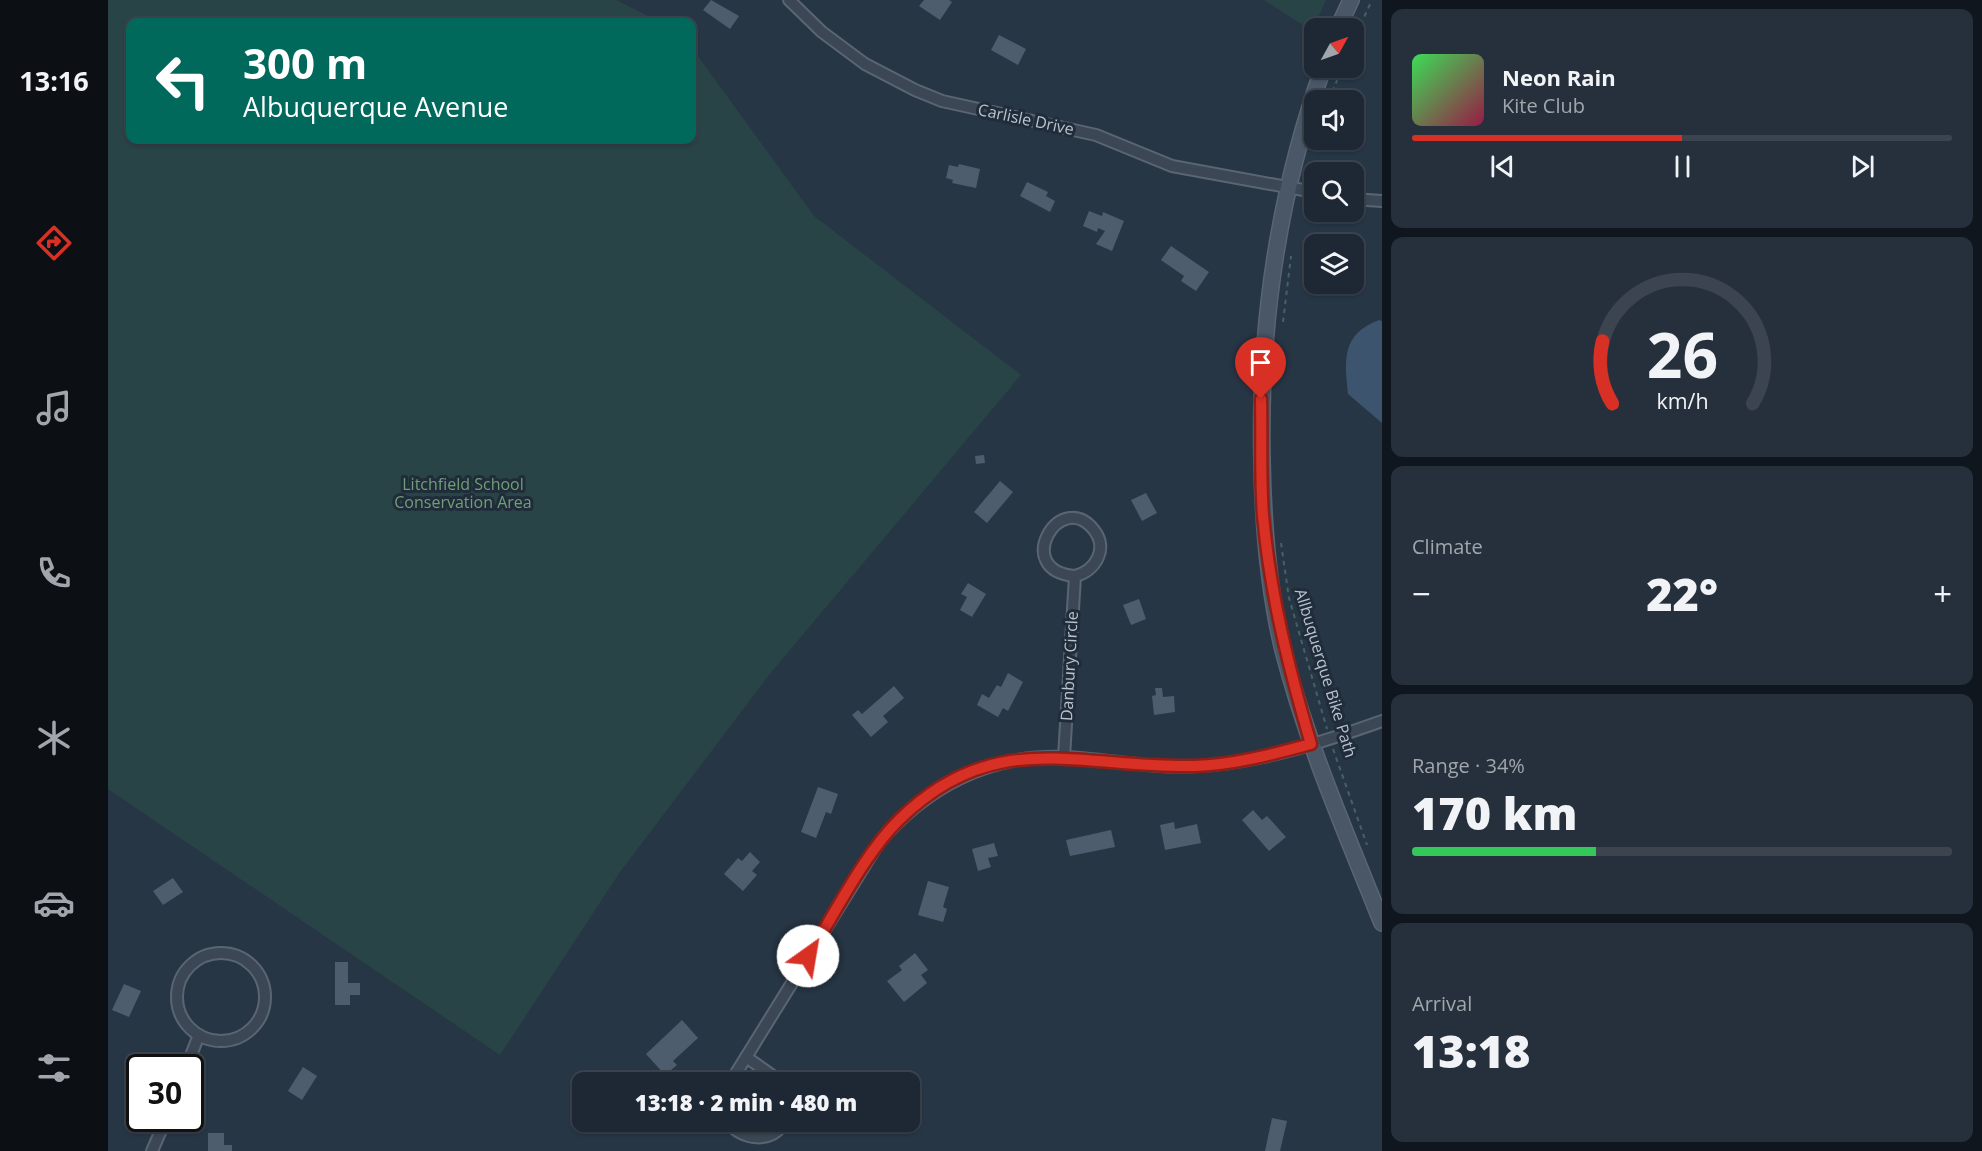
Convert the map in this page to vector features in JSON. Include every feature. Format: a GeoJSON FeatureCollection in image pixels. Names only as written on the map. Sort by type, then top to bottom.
{"type":"FeatureCollection","features":[{"type":"Feature","properties":{"kind":"street","name":"Carlisle Drive"},"geometry":{"type":"LineString","coordinates":[[789,0],[822,32],[866,64],[942,101],[1087,132],[1172,166],[1304,190]]}},
{"type":"Feature","properties":{"kind":"street"},"geometry":{"type":"LineString","coordinates":[[1343,18],[1351,0]]}},
{"type":"Feature","properties":{"kind":"street"},"geometry":{"type":"LineString","coordinates":[[1320,78],[1287,186],[1264,332],[1261,399],[1263,514],[1283,649],[1311,744],[1382,923]]}},
{"type":"Feature","properties":{"kind":"street"},"geometry":{"type":"LineString","coordinates":[[1364,200],[1382,201]]}},
{"type":"Feature","properties":{"kind":"street"},"geometry":{"type":"LineString","coordinates":[[1071,519],[1089,525],[1096,532],[1101,551],[1092,568],[1074,576],[1057,572],[1045,558],[1043,549],[1048,532],[1054,525],[1071,519]]}},
{"type":"Feature","properties":{"kind":"street","name":"Danbury Circle"},"geometry":{"type":"LineString","coordinates":[[1064,757],[1074,576]]}},
{"type":"Feature","properties":{"kind":"street"},"geometry":{"type":"LineString","coordinates":[[737,1072],[878,844],[898,821],[923,799],[950,782],[981,768],[1012,760],[1064,757],[1196,766],[1240,761],[1330,739],[1382,721]]}},
{"type":"Feature","properties":{"kind":"street"},"geometry":{"type":"LineString","coordinates":[[220,953],[244,959],[254,967],[264,985],[265,996],[261,1016],[248,1032],[239,1037],[219,1041],[199,1035],[182,1017],[178,1005],[179,986],[187,970],[202,958],[220,953]]}},
{"type":"Feature","properties":{"kind":"street"},"geometry":{"type":"LineString","coordinates":[[192,1054],[199,1035]]}},
{"type":"Feature","properties":{"kind":"street"},"geometry":{"type":"LineString","coordinates":[[746,1057],[767,1072]]}},
{"type":"Feature","properties":{"kind":"street"},"geometry":{"type":"LineString","coordinates":[[152,1151],[160,1132]]}},
{"type":"Feature","properties":{"kind":"street"},"geometry":{"type":"LineString","coordinates":[[739,1132],[762,1138],[775,1132]]}},
{"type":"Feature","properties":{"kind":"path"},"geometry":{"type":"LineString","coordinates":[[1363,18],[1371,0]]}},
{"type":"Feature","properties":{"kind":"path"},"geometry":{"type":"LineString","coordinates":[[1282,328],[1292,249]]}},
{"type":"Feature","properties":{"kind":"path","name":"Allbuquerque Bike Path"},"geometry":{"type":"LineString","coordinates":[[1281,537],[1289,598],[1330,739],[1343,770],[1368,850]]}},
{"type":"Feature","properties":{"kind":"green space","name":"Litchfield School Conservation Area"},"geometry":{"type":"Polygon","coordinates":[[[108,0],[616,0],[652,18],[126,18],[126,144],[696,144],[696,54],[814,216],[1021,375],[769,675],[620,872],[500,1055],[108,789],[108,0]]]}},
{"type":"Feature","properties":{"kind":"green space"},"geometry":{"type":"Polygon","coordinates":[[[1264,0],[1326,0],[1318,18],[1304,18],[1304,26],[1264,0]]]}},
{"type":"Feature","properties":{"kind":"water"},"geometry":{"type":"Polygon","coordinates":[[[1379,320],[1382,321],[1382,423],[1348,394],[1346,370],[1348,349],[1352,340],[1367,326],[1379,320]]]}},
{"type":"Feature","properties":{"kind":"building"},"geometry":{"type":"Polygon","coordinates":[[[711,0],[739,16],[730,29],[703,10],[711,0]]]}},
{"type":"Feature","properties":{"kind":"building"},"geometry":{"type":"Polygon","coordinates":[[[924,0],[952,2],[940,20],[919,6],[924,0]]]}},
{"type":"Feature","properties":{"kind":"building"},"geometry":{"type":"Polygon","coordinates":[[[999,35],[1026,49],[1018,65],[991,50],[999,35]]]}},
{"type":"Feature","properties":{"kind":"building"},"geometry":{"type":"Polygon","coordinates":[[[959,164],[980,169],[976,188],[952,183],[953,180],[946,178],[949,165],[958,167],[959,164]]]}},
{"type":"Feature","properties":{"kind":"building"},"geometry":{"type":"Polygon","coordinates":[[[1027,182],[1048,192],[1046,196],[1055,201],[1050,212],[1020,196],[1027,182]]]}},
{"type":"Feature","properties":{"kind":"building"},"geometry":{"type":"Polygon","coordinates":[[[1089,211],[1102,216],[1103,212],[1124,221],[1112,251],[1096,244],[1105,231],[1098,228],[1097,232],[1083,226],[1089,211]]]}},
{"type":"Feature","properties":{"kind":"building"},"geometry":{"type":"Polygon","coordinates":[[[1171,246],[1209,272],[1196,291],[1181,281],[1184,276],[1161,260],[1171,246]]]}},
{"type":"Feature","properties":{"kind":"building"},"geometry":{"type":"Polygon","coordinates":[[[984,455],[985,463],[976,464],[975,456],[984,455]]]}},
{"type":"Feature","properties":{"kind":"building"},"geometry":{"type":"Polygon","coordinates":[[[1000,481],[1013,492],[987,523],[974,512],[1000,481]]]}},
{"type":"Feature","properties":{"kind":"building"},"geometry":{"type":"Polygon","coordinates":[[[1146,493],[1157,513],[1142,521],[1131,500],[1146,493]]]}},
{"type":"Feature","properties":{"kind":"building"},"geometry":{"type":"Polygon","coordinates":[[[968,583],[986,594],[972,617],[960,610],[967,597],[961,594],[968,583]]]}},
{"type":"Feature","properties":{"kind":"building"},"geometry":{"type":"Polygon","coordinates":[[[1139,599],[1146,619],[1131,625],[1123,605],[1139,599]]]}},
{"type":"Feature","properties":{"kind":"building"},"geometry":{"type":"Polygon","coordinates":[[[1008,673],[1023,682],[1008,711],[1003,708],[998,717],[977,705],[982,694],[989,698],[997,685],[1001,687],[1008,673]]]}},
{"type":"Feature","properties":{"kind":"building"},"geometry":{"type":"Polygon","coordinates":[[[894,686],[904,698],[883,716],[888,722],[871,737],[852,715],[858,710],[862,714],[894,686]]]}},
{"type":"Feature","properties":{"kind":"building"},"geometry":{"type":"Polygon","coordinates":[[[1155,688],[1162,688],[1163,697],[1174,696],[1175,712],[1154,715],[1152,696],[1156,695],[1155,688]]]}},
{"type":"Feature","properties":{"kind":"building"},"geometry":{"type":"Polygon","coordinates":[[[818,787],[838,794],[831,814],[826,812],[816,838],[801,832],[818,787]]]}},
{"type":"Feature","properties":{"kind":"building"},"geometry":{"type":"Polygon","coordinates":[[[1253,810],[1262,820],[1267,816],[1286,837],[1269,851],[1242,820],[1253,810]]]}},
{"type":"Feature","properties":{"kind":"building"},"geometry":{"type":"Polygon","coordinates":[[[1174,822],[1175,829],[1197,824],[1201,843],[1165,850],[1160,825],[1174,822]]]}},
{"type":"Feature","properties":{"kind":"building"},"geometry":{"type":"Polygon","coordinates":[[[1111,830],[1115,847],[1070,856],[1066,840],[1111,830]]]}},
{"type":"Feature","properties":{"kind":"building"},"geometry":{"type":"Polygon","coordinates":[[[994,843],[998,856],[988,858],[991,867],[978,871],[972,849],[994,843]]]}},
{"type":"Feature","properties":{"kind":"building"},"geometry":{"type":"Polygon","coordinates":[[[750,852],[760,862],[752,871],[757,875],[743,891],[724,874],[738,858],[742,861],[750,852]]]}},
{"type":"Feature","properties":{"kind":"building"},"geometry":{"type":"Polygon","coordinates":[[[173,878],[183,892],[163,905],[153,891],[173,878]]]}},
{"type":"Feature","properties":{"kind":"building"},"geometry":{"type":"Polygon","coordinates":[[[928,881],[949,887],[943,907],[947,909],[943,922],[918,915],[928,881]]]}},
{"type":"Feature","properties":{"kind":"building"},"geometry":{"type":"Polygon","coordinates":[[[915,953],[928,970],[921,975],[927,983],[904,1002],[887,981],[902,970],[899,966],[915,953]]]}},
{"type":"Feature","properties":{"kind":"building"},"geometry":{"type":"Polygon","coordinates":[[[335,962],[348,962],[348,983],[360,983],[360,995],[350,995],[350,1005],[335,1005],[335,962]]]}},
{"type":"Feature","properties":{"kind":"building"},"geometry":{"type":"Polygon","coordinates":[[[124,984],[141,991],[129,1017],[112,1010],[124,984]]]}},
{"type":"Feature","properties":{"kind":"building"},"geometry":{"type":"Polygon","coordinates":[[[682,1020],[698,1038],[673,1061],[677,1065],[669,1072],[662,1072],[646,1054],[682,1020]]]}},
{"type":"Feature","properties":{"kind":"building"},"geometry":{"type":"Polygon","coordinates":[[[303,1067],[317,1076],[302,1100],[288,1091],[303,1067]]]}},
{"type":"Feature","properties":{"kind":"building"},"geometry":{"type":"Polygon","coordinates":[[[1272,1118],[1287,1121],[1280,1151],[1265,1151],[1272,1118]]]}},
{"type":"Feature","properties":{"kind":"building"},"geometry":{"type":"Polygon","coordinates":[[[208,1133],[224,1133],[224,1145],[232,1145],[232,1151],[208,1151],[208,1133]]]}},
{"type":"Feature","properties":{"kind":"route"},"geometry":{"type":"LineString","coordinates":[[808,956],[878,844],[898,821],[923,799],[950,782],[981,768],[1012,760],[1064,757],[1196,766],[1240,761],[1311,744],[1283,649],[1271,579],[1263,514],[1261,399]]}}]}
